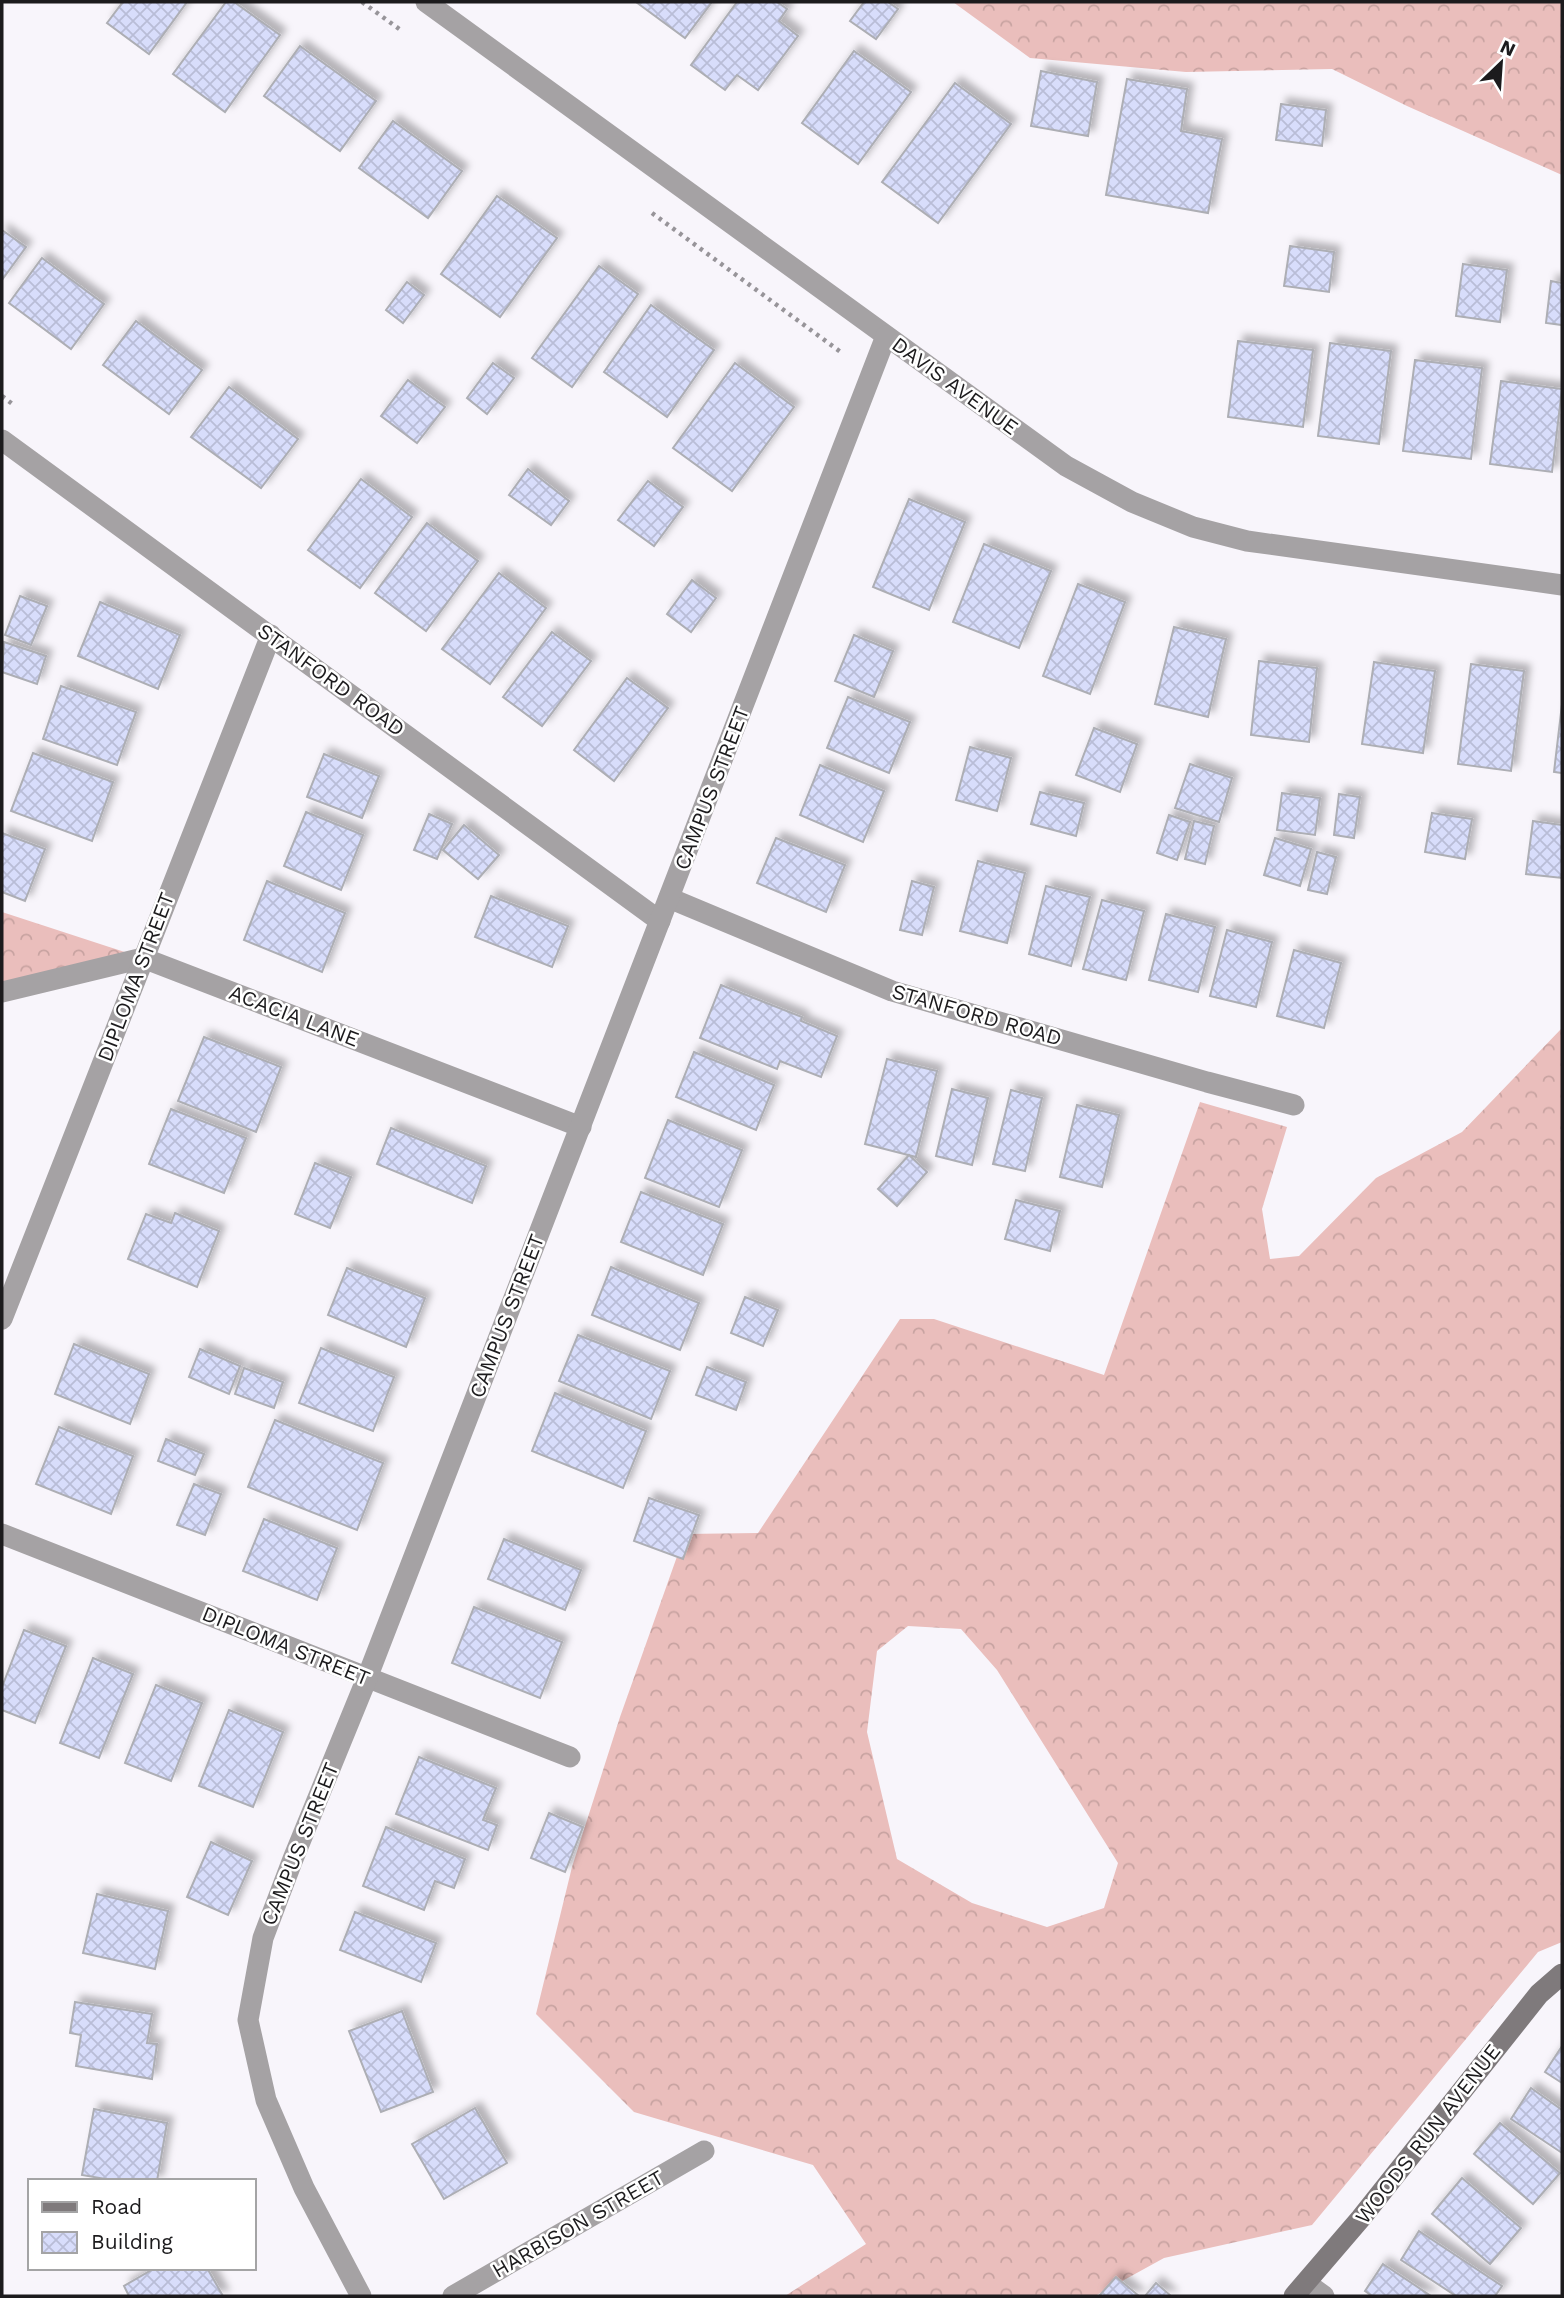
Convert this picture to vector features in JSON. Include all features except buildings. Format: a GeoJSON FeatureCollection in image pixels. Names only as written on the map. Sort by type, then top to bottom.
{"type":"FeatureCollection","features":[{"type":"Feature","properties":{"kind":"street","name":"DAVIS AVENUE"},"geometry":{"type":"LineString","coordinates":[[426,2],[1066,466],[1132,502],[1193,527],[1247,541],[1562,585]]}},
{"type":"Feature","properties":{"kind":"street","name":"CAMPUS STREET"},"geometry":{"type":"LineString","coordinates":[[361,2296],[304,2189],[266,2099],[248,2020],[263,1938],[367,1678],[886,336]]}},
{"type":"Feature","properties":{"kind":"street","name":"STANFORD ROAD"},"geometry":{"type":"LineString","coordinates":[[2,440],[660,922]]}},
{"type":"Feature","properties":{"kind":"street","name":"DIPLOMA STREET"},"geometry":{"type":"LineString","coordinates":[[2,1319],[271,635]]}},
{"type":"Feature","properties":{"kind":"street","name":"STANFORD ROAD"},"geometry":{"type":"LineString","coordinates":[[669,898],[892,991],[1294,1105]]}},
{"type":"Feature","properties":{"kind":"street"},"geometry":{"type":"LineString","coordinates":[[2,992],[143,958]]}},
{"type":"Feature","properties":{"kind":"street","name":"ACACIA LANE"},"geometry":{"type":"LineString","coordinates":[[143,958],[581,1126]]}},
{"type":"Feature","properties":{"kind":"street","name":"DIPLOMA STREET"},"geometry":{"type":"LineString","coordinates":[[2,1534],[570,1757]]}},
{"type":"Feature","properties":{"kind":"street","name":"WOODS RUN AVENUE"},"geometry":{"type":"LineString","coordinates":[[1300,2290],[1362,2218],[1539,1994],[1562,1974]]}},
{"type":"Feature","properties":{"kind":"street","name":"HARBISON STREET"},"geometry":{"type":"LineString","coordinates":[[453,2296],[704,2151]]}},
{"type":"Feature","properties":{"kind":"street"},"geometry":{"type":"LineString","coordinates":[[1300,2290],[1324,2296]]}},
{"type":"Feature","properties":{"kind":"path"},"geometry":{"type":"LineString","coordinates":[[362,2],[407,34]]}},
{"type":"Feature","properties":{"kind":"path"},"geometry":{"type":"LineString","coordinates":[[641,205],[842,352],[838,365]]}},
{"type":"Feature","properties":{"kind":"path"},"geometry":{"type":"LineString","coordinates":[[2,396],[24,413]]}},
{"type":"Feature","properties":{"kind":"green space"},"geometry":{"type":"Polygon","coordinates":[[[953,2],[1562,2],[1562,175],[1407,106],[1332,69],[1186,72],[1030,58],[953,2]]]}},
{"type":"Feature","properties":{"kind":"green space"},"geometry":{"type":"Polygon","coordinates":[[[2,912],[143,958],[2,992],[2,912]]]}},
{"type":"Feature","properties":{"kind":"green space"},"geometry":{"type":"Polygon","coordinates":[[[1562,1028],[1562,1942],[1538,1952],[1312,2225],[1164,2258],[1095,2296],[785,2296],[866,2244],[813,2165],[634,2112],[536,2014],[572,1867],[620,1717],[685,1534],[758,1533],[900,1319],[934,1319],[1104,1375],[1200,1102],[1287,1127],[1262,1209],[1270,1259],[1299,1256],[1376,1178],[1462,1132],[1562,1028]],[[908,1626],[877,1651],[867,1732],[897,1859],[972,1903],[1047,1927],[1104,1908],[1118,1863],[997,1670],[961,1629],[908,1626]]]}}]}
